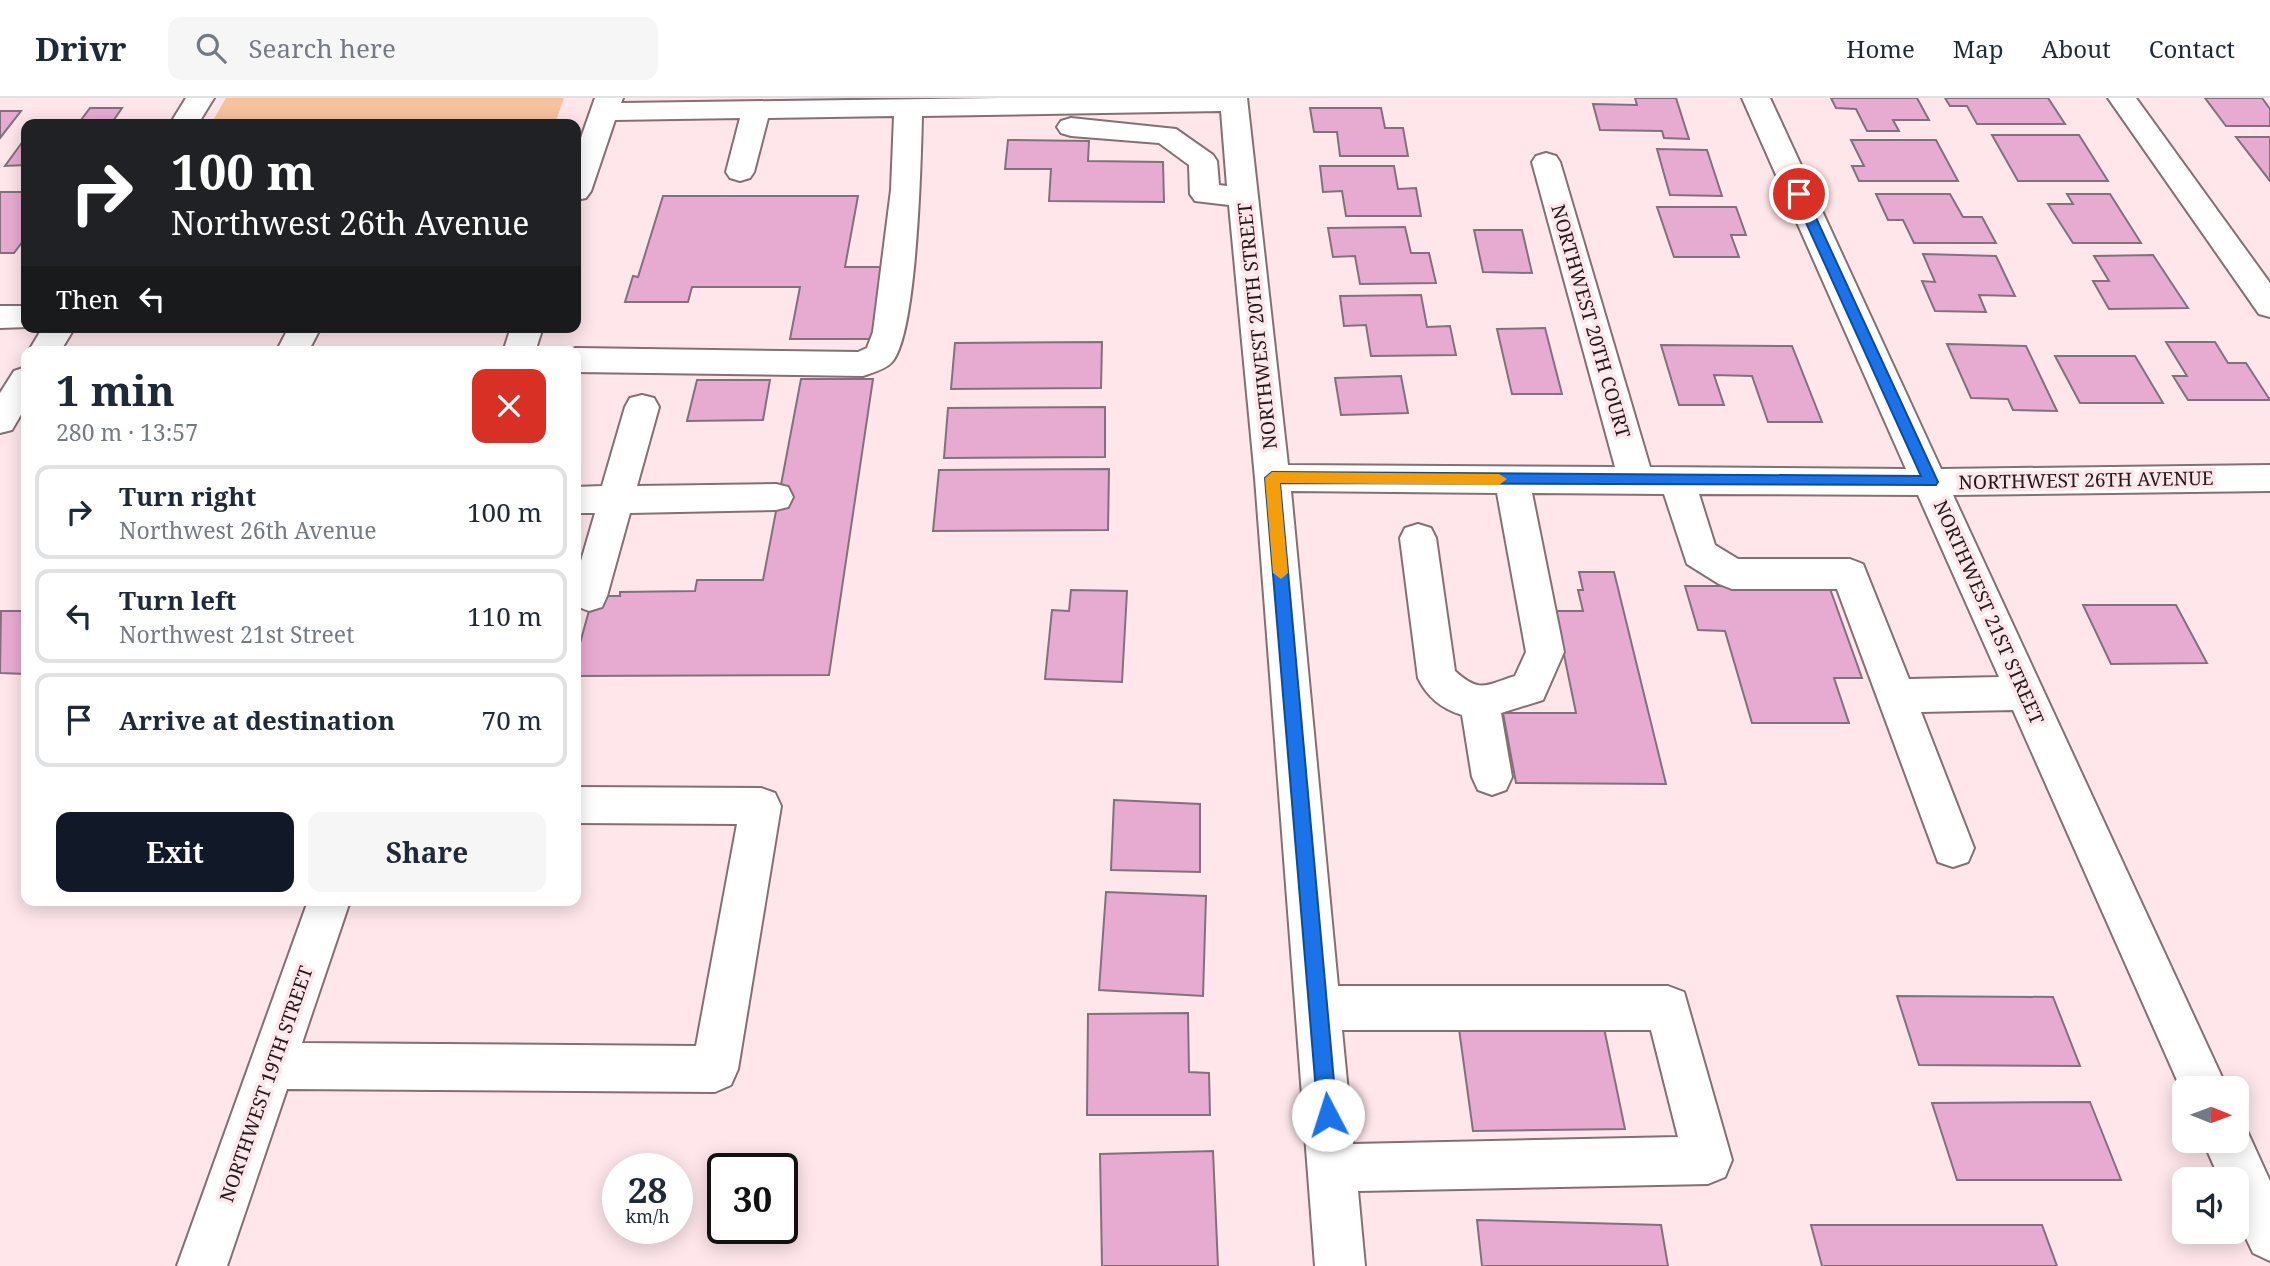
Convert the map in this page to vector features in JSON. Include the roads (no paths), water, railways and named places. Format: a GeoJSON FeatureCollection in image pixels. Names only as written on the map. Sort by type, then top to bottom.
{"type":"FeatureCollection","features":[{"type":"Feature","properties":{"kind":"street"},"geometry":{"type":"LineString","coordinates":[[187,119],[200,98]]}},
{"type":"Feature","properties":{"kind":"street","name":"NORTHWEST 21ST STREET"},"geometry":{"type":"LineString","coordinates":[[1756,98],[2199,1076]]}},
{"type":"Feature","properties":{"kind":"street"},"geometry":{"type":"LineString","coordinates":[[2122,98],[2270,306]]}},
{"type":"Feature","properties":{"kind":"street"},"geometry":{"type":"LineString","coordinates":[[581,177],[607,105],[755,110],[1233,100]]}},
{"type":"Feature","properties":{"kind":"street","name":"NORTHWEST 20TH STREET"},"geometry":{"type":"LineString","coordinates":[[1233,100],[1272,478],[1340,1266]]}},
{"type":"Feature","properties":{"kind":"street"},"geometry":{"type":"LineString","coordinates":[[1070,105],[1069,127],[1166,135],[1203,161],[1205,194],[1243,196]]}},
{"type":"Feature","properties":{"kind":"street"},"geometry":{"type":"LineString","coordinates":[[581,360],[863,364],[880,355],[889,332],[905,202],[908,108]]}},
{"type":"Feature","properties":{"kind":"street"},"geometry":{"type":"LineString","coordinates":[[740,172],[755,110]]}},
{"type":"Feature","properties":{"kind":"street","name":"NORTHWEST 20TH COURT"},"geometry":{"type":"LineString","coordinates":[[1546,162],[1636,480]]}},
{"type":"Feature","properties":{"kind":"street"},"geometry":{"type":"LineString","coordinates":[[0,317],[21,317]]}},
{"type":"Feature","properties":{"kind":"street"},"geometry":{"type":"LineString","coordinates":[[0,422],[21,387]]}},
{"type":"Feature","properties":{"kind":"street"},"geometry":{"type":"LineString","coordinates":[[589,596],[642,407]]}},
{"type":"Feature","properties":{"kind":"street","name":"NORTHWEST 26TH AVENUE"},"geometry":{"type":"LineString","coordinates":[[1272,478],[1931,482],[2270,478]]}},
{"type":"Feature","properties":{"kind":"street"},"geometry":{"type":"LineString","coordinates":[[1418,538],[1437,678],[1457,697],[1480,703],[1528,688],[1545,652],[1512,479]]}},
{"type":"Feature","properties":{"kind":"street"},"geometry":{"type":"LineString","coordinates":[[1677,480],[1700,554],[1732,574],[1850,574],[1953,848]]}},
{"type":"Feature","properties":{"kind":"street"},"geometry":{"type":"LineString","coordinates":[[581,500],[776,497]]}},
{"type":"Feature","properties":{"kind":"street"},"geometry":{"type":"LineString","coordinates":[[1896,696],[2026,693]]}},
{"type":"Feature","properties":{"kind":"street"},"geometry":{"type":"LineString","coordinates":[[1480,703],[1492,777]]}},
{"type":"Feature","properties":{"kind":"street"},"geometry":{"type":"LineString","coordinates":[[272,1066],[715,1069],[761,806],[581,805]]}},
{"type":"Feature","properties":{"kind":"street","name":"NORTHWEST 19TH STREET"},"geometry":{"type":"LineString","coordinates":[[202,1266],[327,906]]}},
{"type":"Feature","properties":{"kind":"street"},"geometry":{"type":"LineString","coordinates":[[1319,1008],[1668,1008],[1708,1160],[1332,1168]]}},
{"type":"Feature","properties":{"kind":"street"},"geometry":{"type":"LineString","coordinates":[[2232,1153],[2270,1236]]}}]}
